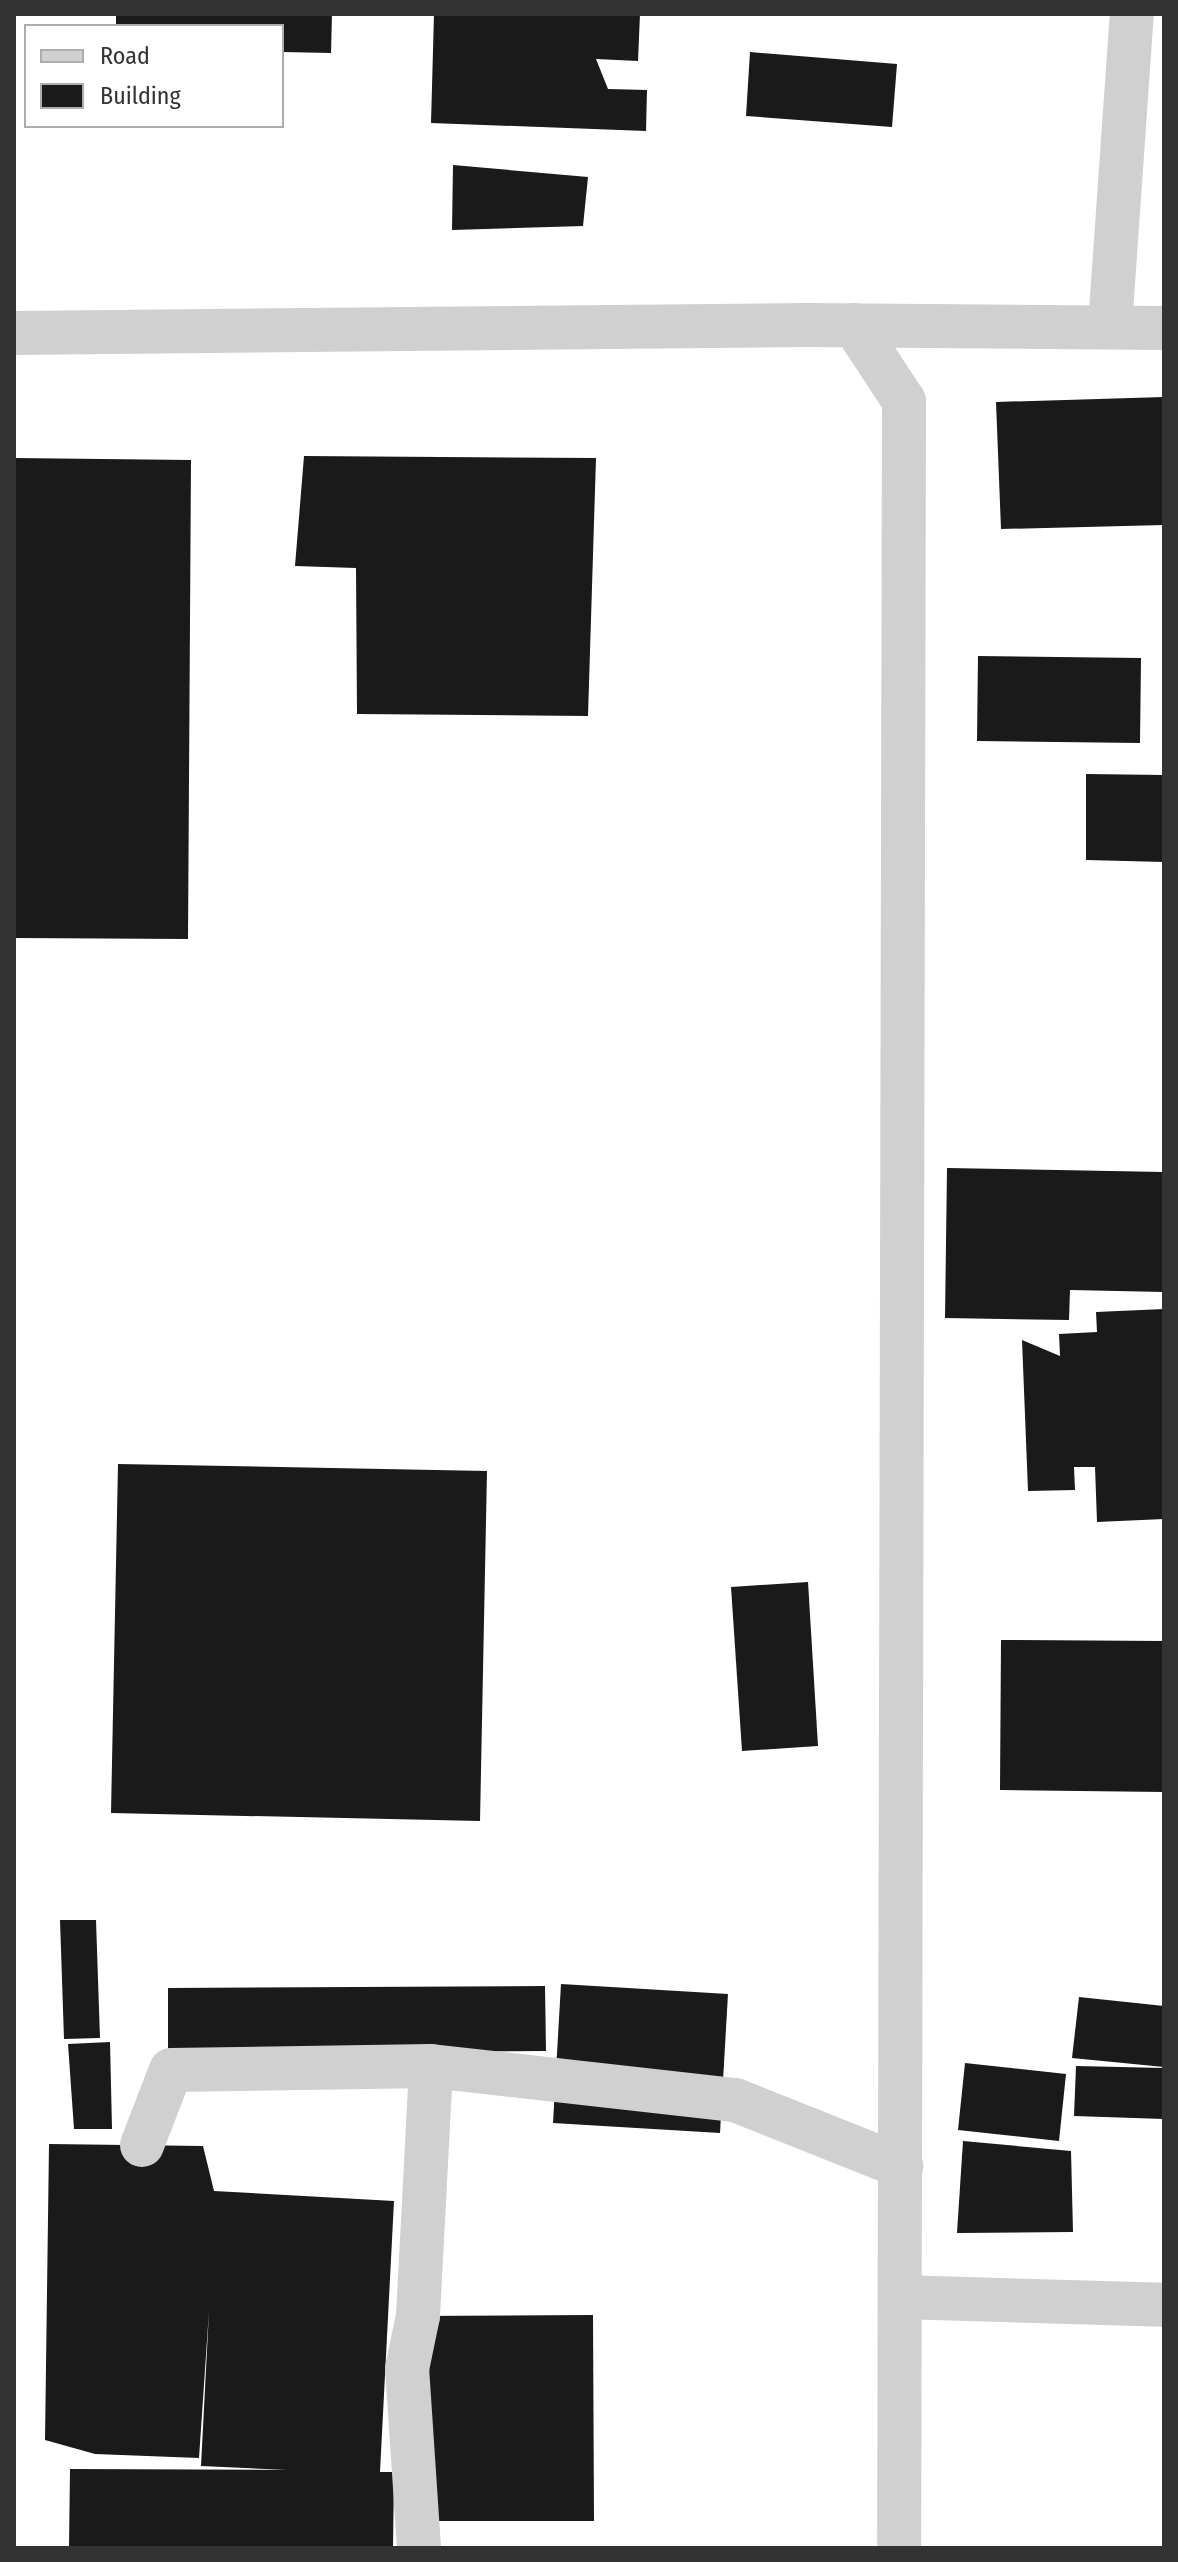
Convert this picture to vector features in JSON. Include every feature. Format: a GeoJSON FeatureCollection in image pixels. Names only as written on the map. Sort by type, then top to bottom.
{"type":"FeatureCollection","features":[{"type":"Feature","properties":{"kind":"street"},"geometry":{"type":"LineString","coordinates":[[1110,326],[1132,14]]}},
{"type":"Feature","properties":{"kind":"street"},"geometry":{"type":"LineString","coordinates":[[854,325],[904,401],[899,2548]]}},
{"type":"Feature","properties":{"kind":"street"},"geometry":{"type":"LineString","coordinates":[[14,333],[854,325],[1164,328]]}},
{"type":"Feature","properties":{"kind":"street"},"geometry":{"type":"LineString","coordinates":[[142,2145],[171,2070],[431,2066],[735,2100],[901,2166]]}},
{"type":"Feature","properties":{"kind":"street"},"geometry":{"type":"LineString","coordinates":[[419,2548],[407,2369],[418,2316],[431,2066]]}},
{"type":"Feature","properties":{"kind":"street"},"geometry":{"type":"LineString","coordinates":[[900,2297],[1164,2305]]}},
{"type":"Feature","properties":{"kind":"building"},"geometry":{"type":"Polygon","coordinates":[[[116,14],[332,14],[331,53],[284,52],[284,24],[116,24],[116,14]]]}},
{"type":"Feature","properties":{"kind":"building"},"geometry":{"type":"Polygon","coordinates":[[[434,14],[640,14],[638,61],[596,59],[608,89],[647,90],[646,131],[431,123],[434,14]]]}},
{"type":"Feature","properties":{"kind":"building"},"geometry":{"type":"Polygon","coordinates":[[[750,52],[897,64],[892,127],[746,116],[750,52]]]}},
{"type":"Feature","properties":{"kind":"building"},"geometry":{"type":"Polygon","coordinates":[[[453,165],[588,177],[583,226],[452,230],[453,165]]]}},
{"type":"Feature","properties":{"kind":"building"},"geometry":{"type":"Polygon","coordinates":[[[1164,397],[1164,525],[1001,529],[996,402],[1164,397]]]}},
{"type":"Feature","properties":{"kind":"building"},"geometry":{"type":"Polygon","coordinates":[[[304,456],[596,458],[588,716],[357,714],[356,568],[295,566],[304,456]]]}},
{"type":"Feature","properties":{"kind":"building"},"geometry":{"type":"Polygon","coordinates":[[[14,458],[191,460],[188,939],[14,938],[14,458]]]}},
{"type":"Feature","properties":{"kind":"building"},"geometry":{"type":"Polygon","coordinates":[[[978,656],[1141,658],[1140,743],[977,741],[978,656]]]}},
{"type":"Feature","properties":{"kind":"building"},"geometry":{"type":"Polygon","coordinates":[[[1086,774],[1164,775],[1164,862],[1086,860],[1086,774]]]}},
{"type":"Feature","properties":{"kind":"building"},"geometry":{"type":"Polygon","coordinates":[[[947,1168],[1164,1172],[1164,1292],[1070,1290],[1069,1320],[945,1318],[947,1168]]]}},
{"type":"Feature","properties":{"kind":"building"},"geometry":{"type":"Polygon","coordinates":[[[1164,1309],[1164,1519],[1097,1522],[1095,1467],[1074,1467],[1075,1490],[1028,1491],[1022,1340],[1060,1356],[1059,1334],[1097,1332],[1096,1312],[1164,1309]]]}},
{"type":"Feature","properties":{"kind":"building"},"geometry":{"type":"Polygon","coordinates":[[[118,1464],[487,1471],[480,1821],[111,1813],[118,1464]]]}},
{"type":"Feature","properties":{"kind":"building"},"geometry":{"type":"Polygon","coordinates":[[[808,1582],[818,1746],[742,1751],[731,1587],[808,1582]]]}},
{"type":"Feature","properties":{"kind":"building"},"geometry":{"type":"Polygon","coordinates":[[[1001,1640],[1164,1641],[1164,1792],[1000,1790],[1001,1640]]]}},
{"type":"Feature","properties":{"kind":"building"},"geometry":{"type":"Polygon","coordinates":[[[60,1920],[96,1920],[100,2038],[64,2039],[60,1920]]]}},
{"type":"Feature","properties":{"kind":"building"},"geometry":{"type":"Polygon","coordinates":[[[561,1984],[728,1994],[720,2133],[553,2123],[561,1984]]]}},
{"type":"Feature","properties":{"kind":"building"},"geometry":{"type":"Polygon","coordinates":[[[545,1986],[546,2051],[168,2053],[168,1988],[545,1986]]]}},
{"type":"Feature","properties":{"kind":"building"},"geometry":{"type":"Polygon","coordinates":[[[1079,1997],[1164,2006],[1164,2067],[1072,2058],[1079,1997]]]}},
{"type":"Feature","properties":{"kind":"building"},"geometry":{"type":"Polygon","coordinates":[[[110,2042],[112,2129],[74,2129],[68,2044],[110,2042]]]}},
{"type":"Feature","properties":{"kind":"building"},"geometry":{"type":"Polygon","coordinates":[[[965,2063],[1066,2074],[1059,2141],[958,2130],[965,2063]]]}},
{"type":"Feature","properties":{"kind":"building"},"geometry":{"type":"Polygon","coordinates":[[[1076,2066],[1164,2068],[1164,2119],[1074,2116],[1076,2066]]]}},
{"type":"Feature","properties":{"kind":"building"},"geometry":{"type":"Polygon","coordinates":[[[963,2141],[1071,2151],[1073,2232],[957,2233],[963,2141]]]}},
{"type":"Feature","properties":{"kind":"building"},"geometry":{"type":"Polygon","coordinates":[[[49,2144],[203,2146],[214,2191],[394,2201],[380,2472],[394,2472],[393,2548],[69,2548],[70,2469],[287,2470],[201,2466],[209,2311],[199,2458],[95,2454],[45,2440],[49,2144]]]}},
{"type":"Feature","properties":{"kind":"building"},"geometry":{"type":"Polygon","coordinates":[[[593,2315],[594,2521],[420,2521],[418,2316],[593,2315]]]}}]}
